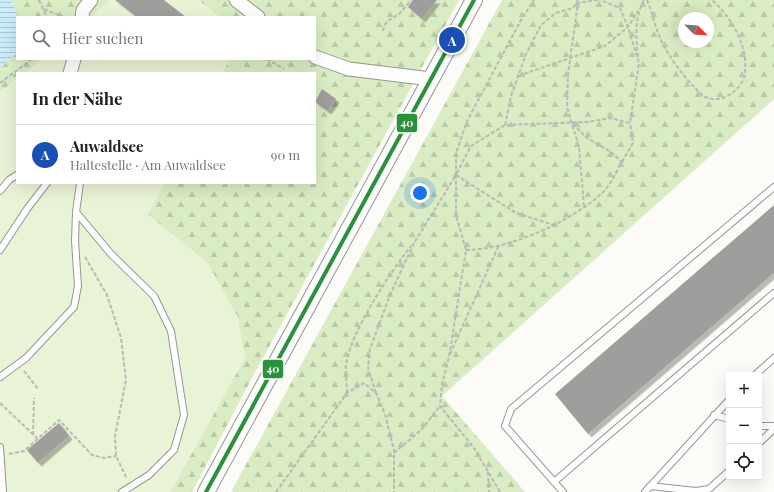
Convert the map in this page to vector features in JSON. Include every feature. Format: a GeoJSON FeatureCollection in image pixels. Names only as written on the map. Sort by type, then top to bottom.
{"type":"FeatureCollection","features":[{"type":"Feature","properties":{"kind":"street"},"geometry":{"type":"LineString","coordinates":[[82,16],[90,0]]}},
{"type":"Feature","properties":{"kind":"street"},"geometry":{"type":"LineString","coordinates":[[236,0],[257,16]]}},
{"type":"Feature","properties":{"kind":"street"},"geometry":{"type":"LineString","coordinates":[[206,492],[474,0]]}},
{"type":"Feature","properties":{"kind":"street"},"geometry":{"type":"LineString","coordinates":[[316,57],[349,69],[431,79]]}},
{"type":"Feature","properties":{"kind":"street"},"geometry":{"type":"LineString","coordinates":[[70,72],[74,60]]}},
{"type":"Feature","properties":{"kind":"lane"},"geometry":{"type":"LineString","coordinates":[[0,190],[9,180],[16,176]]}},
{"type":"Feature","properties":{"kind":"lane"},"geometry":{"type":"LineString","coordinates":[[0,250],[27,209],[46,184]]}},
{"type":"Feature","properties":{"kind":"lane"},"geometry":{"type":"LineString","coordinates":[[0,377],[26,358],[74,307],[78,286],[75,242],[76,212],[80,184]]}},
{"type":"Feature","properties":{"kind":"lane"},"geometry":{"type":"LineString","coordinates":[[563,492],[505,426],[511,408],[774,187]]}},
{"type":"Feature","properties":{"kind":"lane"},"geometry":{"type":"LineString","coordinates":[[76,212],[111,254],[154,296],[171,331],[184,415],[174,450],[149,475],[130,485],[122,492]]}},
{"type":"Feature","properties":{"kind":"lane"},"geometry":{"type":"LineString","coordinates":[[554,482],[774,293]]}},
{"type":"Feature","properties":{"kind":"lane"},"geometry":{"type":"LineString","coordinates":[[758,372],[774,358]]}},
{"type":"Feature","properties":{"kind":"lane"},"geometry":{"type":"LineString","coordinates":[[645,492],[726,403]]}},
{"type":"Feature","properties":{"kind":"lane"},"geometry":{"type":"LineString","coordinates":[[714,415],[726,418]]}},
{"type":"Feature","properties":{"kind":"lane"},"geometry":{"type":"LineString","coordinates":[[762,426],[774,427]]}},
{"type":"Feature","properties":{"kind":"lane"},"geometry":{"type":"LineString","coordinates":[[762,440],[774,427]]}},
{"type":"Feature","properties":{"kind":"lane"},"geometry":{"type":"LineString","coordinates":[[0,448],[3,492]]}},
{"type":"Feature","properties":{"kind":"lane"},"geometry":{"type":"LineString","coordinates":[[650,486],[696,491],[709,489],[726,474]]}},
{"type":"Feature","properties":{"kind":"path"},"geometry":{"type":"LineString","coordinates":[[39,0],[46,16]]}},
{"type":"Feature","properties":{"kind":"path"},"geometry":{"type":"LineString","coordinates":[[382,31],[388,20],[399,14],[411,0]]}},
{"type":"Feature","properties":{"kind":"path"},"geometry":{"type":"LineString","coordinates":[[394,453],[422,429],[440,406],[442,384],[449,357],[466,250],[456,215],[456,153],[467,121],[521,20],[534,0]]}},
{"type":"Feature","properties":{"kind":"path"},"geometry":{"type":"LineString","coordinates":[[578,1],[599,0],[620,8],[628,26],[639,63]]}},
{"type":"Feature","properties":{"kind":"path"},"geometry":{"type":"LineString","coordinates":[[518,76],[605,46],[628,26],[645,0]]}},
{"type":"Feature","properties":{"kind":"path"},"geometry":{"type":"LineString","coordinates":[[645,0],[659,36],[682,74],[703,96],[713,99],[723,99],[738,89],[745,74],[742,45],[733,25],[712,0]]}},
{"type":"Feature","properties":{"kind":"path"},"geometry":{"type":"LineString","coordinates":[[505,125],[510,96],[526,54],[541,25],[556,13],[573,8],[578,1]]}},
{"type":"Feature","properties":{"kind":"path"},"geometry":{"type":"LineString","coordinates":[[578,1],[570,57],[567,107],[579,146],[584,206]]}},
{"type":"Feature","properties":{"kind":"path"},"geometry":{"type":"LineString","coordinates":[[44,9],[61,16]]}},
{"type":"Feature","properties":{"kind":"path"},"geometry":{"type":"LineString","coordinates":[[466,250],[477,250],[543,231],[584,206],[603,192],[632,143],[630,122],[639,63],[636,32],[638,11]]}},
{"type":"Feature","properties":{"kind":"path"},"geometry":{"type":"LineString","coordinates":[[0,83],[31,60]]}},
{"type":"Feature","properties":{"kind":"path"},"geometry":{"type":"LineString","coordinates":[[269,60],[284,69]]}},
{"type":"Feature","properties":{"kind":"path"},"geometry":{"type":"LineString","coordinates":[[394,492],[394,453],[385,414],[368,368],[370,349],[390,295],[414,243],[456,175],[471,146],[505,125],[587,122],[610,118],[630,122]]}},
{"type":"Feature","properties":{"kind":"path"},"geometry":{"type":"LineString","coordinates":[[572,123],[587,138],[611,152],[622,162]]}},
{"type":"Feature","properties":{"kind":"path"},"geometry":{"type":"LineString","coordinates":[[456,175],[516,213],[554,225]]}},
{"type":"Feature","properties":{"kind":"path"},"geometry":{"type":"LineString","coordinates":[[75,242],[107,295],[121,338],[126,380],[115,436],[116,456],[130,485]]}},
{"type":"Feature","properties":{"kind":"path"},"geometry":{"type":"LineString","coordinates":[[347,393],[346,364],[358,329],[397,264],[414,243]]}},
{"type":"Feature","properties":{"kind":"path"},"geometry":{"type":"LineString","coordinates":[[449,357],[500,244]]}},
{"type":"Feature","properties":{"kind":"path"},"geometry":{"type":"LineString","coordinates":[[18,364],[38,389]]}},
{"type":"Feature","properties":{"kind":"path"},"geometry":{"type":"LineString","coordinates":[[276,492],[347,393],[364,383],[376,393]]}},
{"type":"Feature","properties":{"kind":"path"},"geometry":{"type":"LineString","coordinates":[[33,435],[34,398]]}},
{"type":"Feature","properties":{"kind":"path"},"geometry":{"type":"LineString","coordinates":[[0,403],[37,438]]}},
{"type":"Feature","properties":{"kind":"path"},"geometry":{"type":"LineString","coordinates":[[440,406],[474,448],[500,492]]}},
{"type":"Feature","properties":{"kind":"path"},"geometry":{"type":"LineString","coordinates":[[1,455],[24,451],[59,420],[92,455],[104,458],[116,456]]}},
{"type":"Feature","properties":{"kind":"path"},"geometry":{"type":"LineString","coordinates":[[488,470],[489,492]]}},
{"type":"Feature","properties":{"kind":"green space"},"geometry":{"type":"Polygon","coordinates":[[[11,0],[110,0],[92,16],[18,16],[11,0]]]}},
{"type":"Feature","properties":{"kind":"green space"},"geometry":{"type":"Polygon","coordinates":[[[110,0],[198,0],[219,16],[92,16],[110,0]]]}},
{"type":"Feature","properties":{"kind":"green space"},"geometry":{"type":"Polygon","coordinates":[[[198,0],[459,0],[252,378],[192,492],[170,492],[245,358],[237,315],[148,214],[163,184],[316,184],[316,72],[223,72],[229,60],[316,60],[316,16],[219,16],[198,0]]]}},
{"type":"Feature","properties":{"kind":"green space"},"geometry":{"type":"Polygon","coordinates":[[[502,0],[774,0],[774,99],[442,396],[525,492],[231,492],[502,0]]]}},
{"type":"Feature","properties":{"kind":"green space"},"geometry":{"type":"Polygon","coordinates":[[[16,54],[16,60],[42,60],[26,72],[16,72],[16,80],[0,92],[0,68],[16,54]]]}},
{"type":"Feature","properties":{"kind":"green space"},"geometry":{"type":"Polygon","coordinates":[[[42,60],[229,60],[223,72],[26,72],[42,60]]]}},
{"type":"Feature","properties":{"kind":"green space"},"geometry":{"type":"Polygon","coordinates":[[[16,80],[16,184],[163,184],[148,214],[208,263],[237,315],[245,358],[170,492],[0,492],[0,92],[16,80]]]}},
{"type":"Feature","properties":{"kind":"water"},"geometry":{"type":"Polygon","coordinates":[[[0,0],[11,0],[18,16],[16,16],[16,54],[0,68],[0,0]]]}},
{"type":"Feature","properties":{"kind":"building"},"geometry":{"type":"Polygon","coordinates":[[[115,0],[164,0],[185,16],[136,16],[115,0]]]}},
{"type":"Feature","properties":{"kind":"building"},"geometry":{"type":"Polygon","coordinates":[[[413,0],[437,0],[422,19],[408,7],[413,0]]]}},
{"type":"Feature","properties":{"kind":"building"},"geometry":{"type":"Polygon","coordinates":[[[322,89],[336,99],[328,111],[316,103],[322,89]]]}},
{"type":"Feature","properties":{"kind":"building"},"geometry":{"type":"Polygon","coordinates":[[[774,205],[774,273],[588,434],[555,394],[774,205]]]}},
{"type":"Feature","properties":{"kind":"building"},"geometry":{"type":"Polygon","coordinates":[[[59,423],[69,436],[38,463],[27,450],[59,423]]]}},
{"type":"Feature","properties":{"kind":"transit line","name":"40"},"geometry":{"type":"LineString","coordinates":[[206,492],[474,0]]}},
{"type":"Feature","properties":{"kind":"place","name":"Auwaldsee"},"geometry":{"type":"Point","coordinates":[452,40]}}]}
